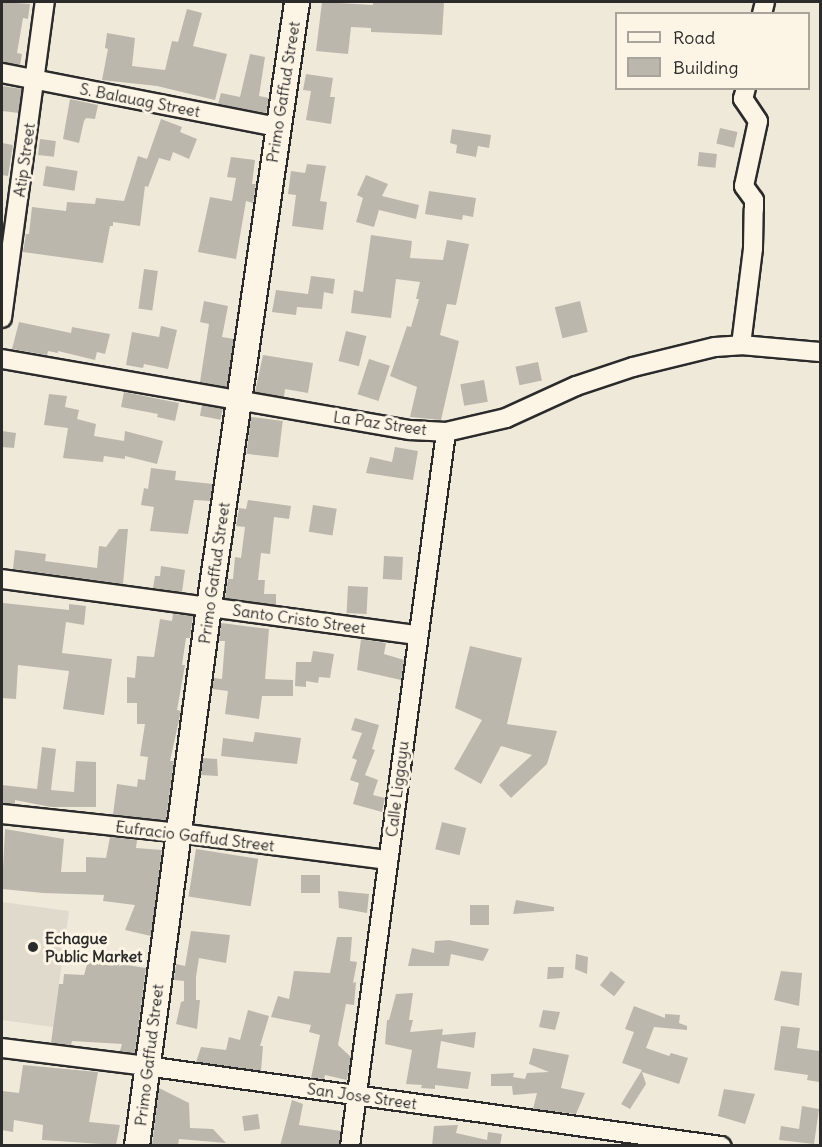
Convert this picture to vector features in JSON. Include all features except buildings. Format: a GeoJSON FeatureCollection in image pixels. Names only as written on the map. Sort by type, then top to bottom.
{"type":"FeatureCollection","features":[{"type":"Feature","properties":{"kind":"main road","name":"Primo Gaffud Street"},"geometry":{"type":"LineString","coordinates":[[137,1146],[208,607],[297,2]]}},
{"type":"Feature","properties":{"kind":"street","name":"Atip Street"},"geometry":{"type":"LineString","coordinates":[[2,318],[45,2]]}},
{"type":"Feature","properties":{"kind":"street","name":"S. Balauag Street"},"geometry":{"type":"LineString","coordinates":[[2,73],[277,128]]}},
{"type":"Feature","properties":{"kind":"street"},"geometry":{"type":"LineString","coordinates":[[741,345],[753,248],[754,208],[754,200],[744,186],[758,121],[743,99],[745,90]]}},
{"type":"Feature","properties":{"kind":"street","name":"La Paz Street"},"geometry":{"type":"LineString","coordinates":[[2,359],[410,430],[446,432],[506,417],[576,386],[633,366],[715,346],[741,345],[820,352]]}},
{"type":"Feature","properties":{"kind":"street","name":"Calle Liggayu"},"geometry":{"type":"LineString","coordinates":[[350,1146],[446,432]]}},
{"type":"Feature","properties":{"kind":"street","name":"Santo Cristo Street"},"geometry":{"type":"LineString","coordinates":[[2,579],[417,635]]}},
{"type":"Feature","properties":{"kind":"street","name":"Eufracio Gaffud Street"},"geometry":{"type":"LineString","coordinates":[[2,814],[179,833],[388,860]]}},
{"type":"Feature","properties":{"kind":"street","name":"San Jose Street"},"geometry":{"type":"LineString","coordinates":[[2,1048],[722,1146]]}},
{"type":"Feature","properties":{"kind":"shaded area","name":"Echague Public Market"},"geometry":{"type":"Polygon","coordinates":[[[2,902],[69,911],[53,1027],[2,1020],[2,902]]]}},
{"type":"Feature","properties":{"kind":"place","name":"Echague Public Market"},"geometry":{"type":"Point","coordinates":[33,947]}}]}
